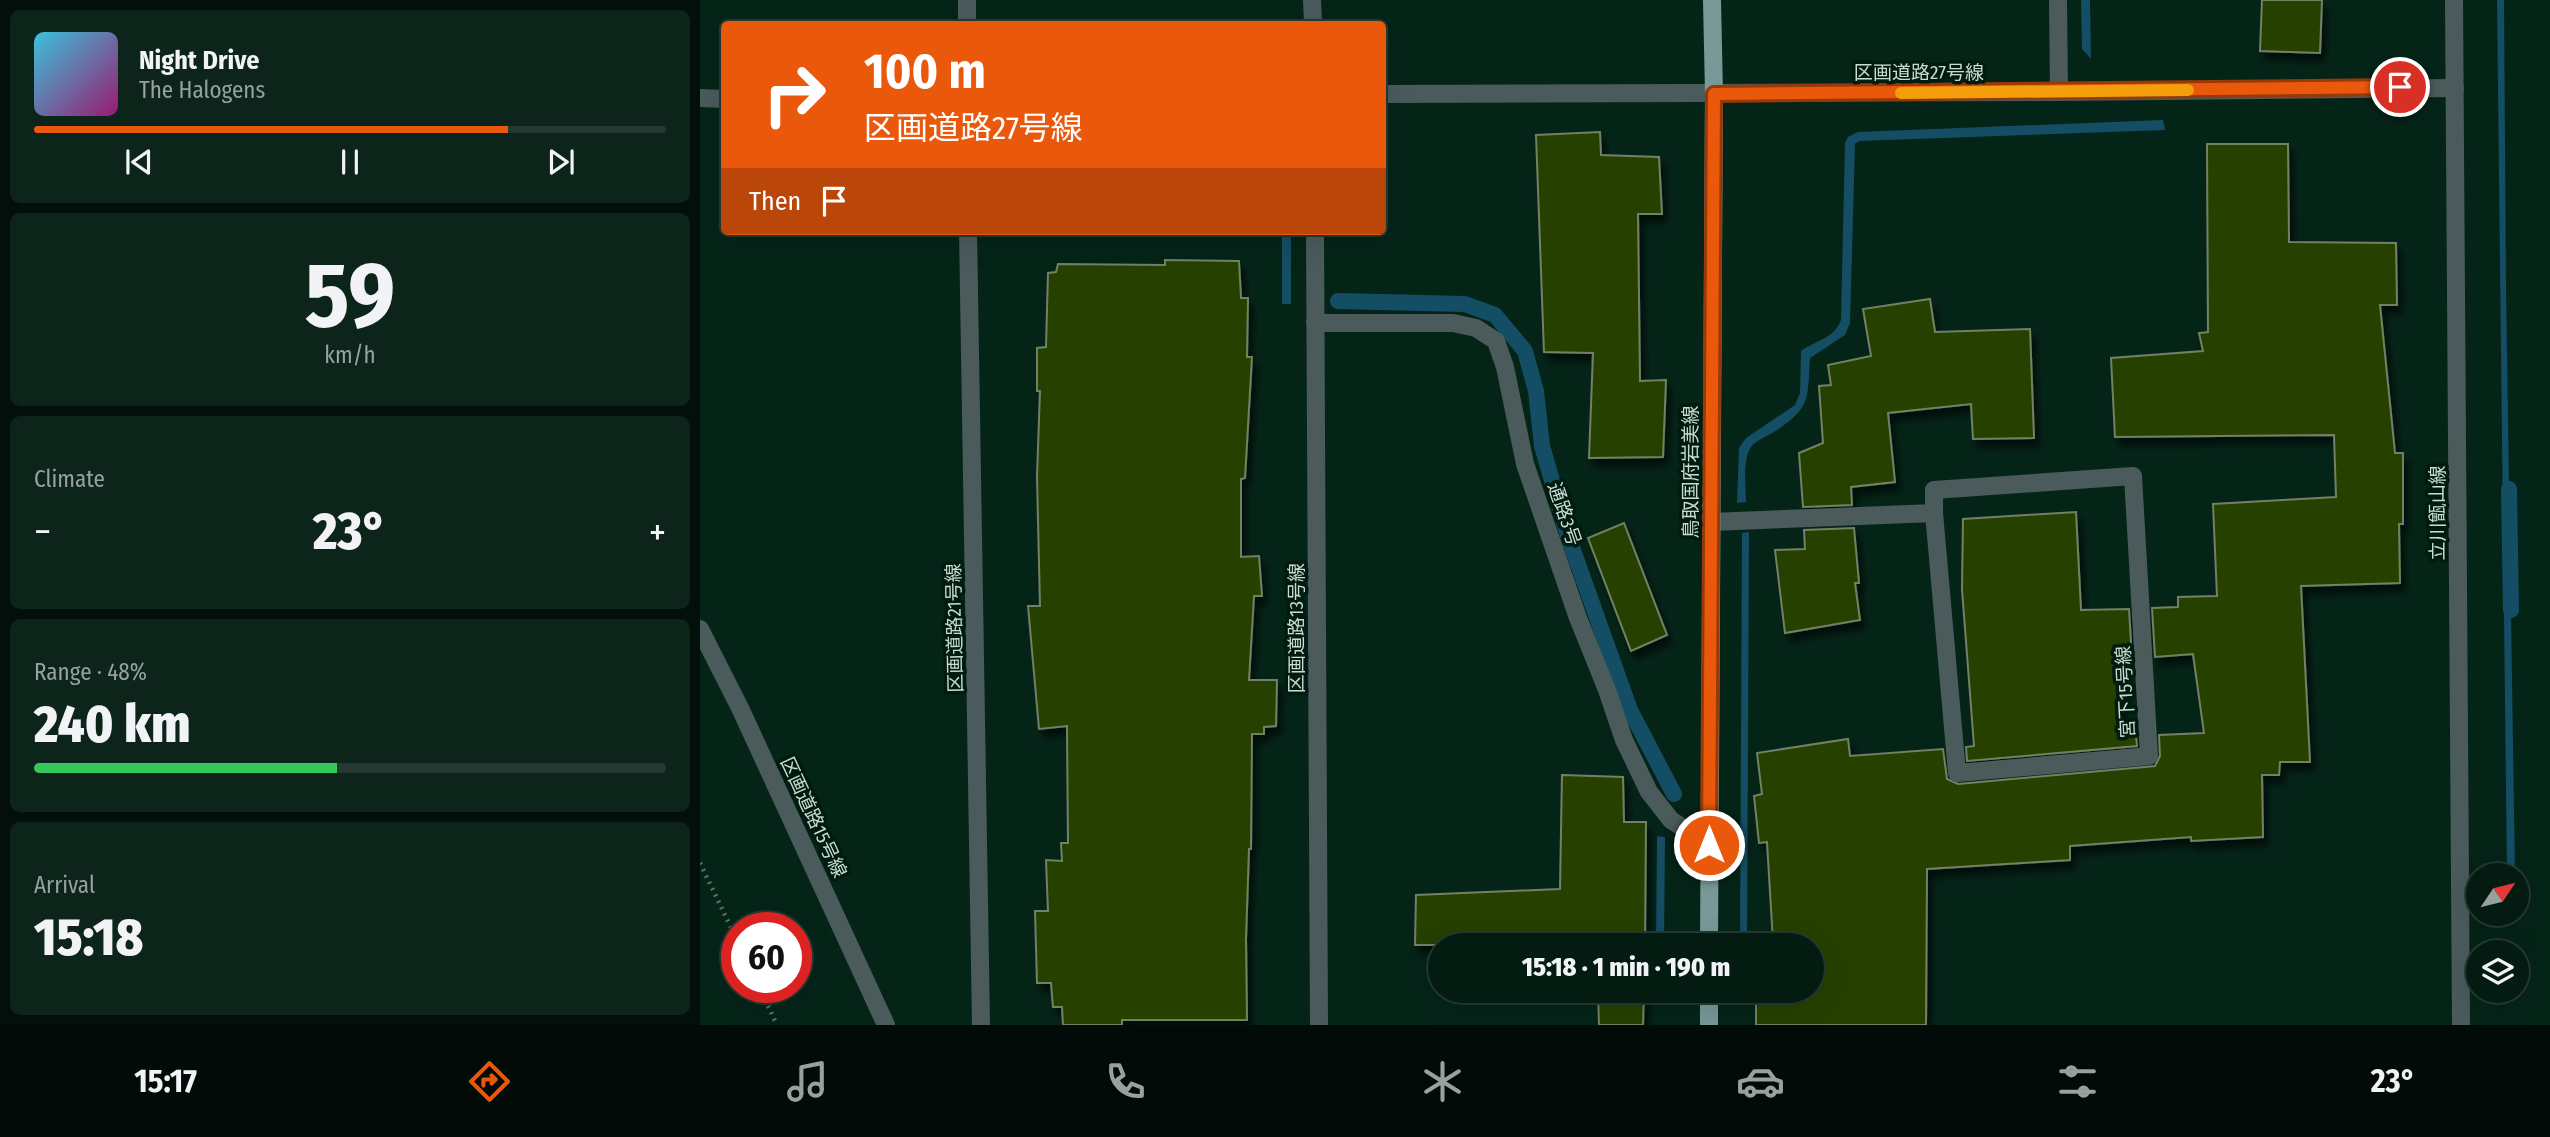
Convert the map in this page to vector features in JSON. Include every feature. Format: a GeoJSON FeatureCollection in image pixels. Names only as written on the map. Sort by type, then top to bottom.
{"type":"FeatureCollection","features":[{"type":"Feature","properties":{"kind":"main road","name":"鳥取国府岩美線"},"geometry":{"type":"LineString","coordinates":[[1709,933],[1714,94],[1712,0]]}},
{"type":"Feature","properties":{"kind":"main road"},"geometry":{"type":"LineString","coordinates":[[1709,1003],[1709,1025]]}},
{"type":"Feature","properties":{"kind":"street"},"geometry":{"type":"LineString","coordinates":[[967,0],[967,21]]}},
{"type":"Feature","properties":{"kind":"street"},"geometry":{"type":"LineString","coordinates":[[1312,0],[1313,21]]}},
{"type":"Feature","properties":{"kind":"street"},"geometry":{"type":"LineString","coordinates":[[2059,0],[2060,92]]}},
{"type":"Feature","properties":{"kind":"street","name":"立川甑山線"},"geometry":{"type":"LineString","coordinates":[[2454,0],[2461,1025]]}},
{"type":"Feature","properties":{"kind":"street","name":"区画道路27号線"},"geometry":{"type":"LineString","coordinates":[[1386,94],[2455,88]]}},
{"type":"Feature","properties":{"kind":"street"},"geometry":{"type":"LineString","coordinates":[[700,99],[721,99]]}},
{"type":"Feature","properties":{"kind":"street","name":"区画道路21号線"},"geometry":{"type":"LineString","coordinates":[[968,235],[981,1025]]}},
{"type":"Feature","properties":{"kind":"street","name":"区画道路13号線"},"geometry":{"type":"LineString","coordinates":[[1315,235],[1319,1025]]}},
{"type":"Feature","properties":{"kind":"street","name":"通路3号"},"geometry":{"type":"LineString","coordinates":[[1315,323],[1453,323],[1476,328],[1496,341],[1505,367],[1525,464],[1578,618],[1624,740],[1648,792],[1656,802],[1671,820],[1709,845]]}},
{"type":"Feature","properties":{"kind":"street","name":"宮下15号線"},"geometry":{"type":"LineString","coordinates":[[2133,476],[2149,756],[1957,773],[1934,513],[1934,491],[2133,476]]}},
{"type":"Feature","properties":{"kind":"street"},"geometry":{"type":"LineString","coordinates":[[1711,522],[1934,513]]}},
{"type":"Feature","properties":{"kind":"street","name":"区画道路15号線"},"geometry":{"type":"LineString","coordinates":[[700,629],[740,708],[887,1025]]}},
{"type":"Feature","properties":{"kind":"path"},"geometry":{"type":"LineString","coordinates":[[700,863],[724,912]]}},
{"type":"Feature","properties":{"kind":"path"},"geometry":{"type":"LineString","coordinates":[[767,1003],[777,1025]]}},
{"type":"Feature","properties":{"kind":"water"},"geometry":{"type":"Polygon","coordinates":[[[2081,0],[2090,0],[2091,59],[2082,49],[2081,0]]]}},
{"type":"Feature","properties":{"kind":"water"},"geometry":{"type":"Polygon","coordinates":[[[2497,0],[2504,0],[2515,863],[2507,863],[2497,0]]]}},
{"type":"Feature","properties":{"kind":"water"},"geometry":{"type":"Polygon","coordinates":[[[2163,120],[2165,130],[1859,141],[1855,144],[1850,323],[1845,335],[1810,358],[1807,393],[1801,409],[1751,447],[1745,466],[1746,502],[1737,503],[1739,448],[1746,438],[1795,405],[1800,393],[1801,351],[1829,335],[1841,320],[1845,143],[1848,137],[1858,132],[2163,120]]]}},
{"type":"Feature","properties":{"kind":"water"},"geometry":{"type":"Polygon","coordinates":[[[1282,235],[1291,235],[1291,304],[1282,304],[1282,235]]]}},
{"type":"Feature","properties":{"kind":"water"},"geometry":{"type":"Polygon","coordinates":[[[1749,532],[1747,933],[1740,933],[1742,533],[1749,532]]]}},
{"type":"Feature","properties":{"kind":"water"},"geometry":{"type":"Polygon","coordinates":[[[1657,836],[1665,837],[1664,933],[1656,933],[1657,836]]]}},
{"type":"Feature","properties":{"kind":"building"},"geometry":{"type":"Polygon","coordinates":[[[2262,0],[2322,0],[2320,53],[2260,51],[2262,0]]]}},
{"type":"Feature","properties":{"kind":"building"},"geometry":{"type":"Polygon","coordinates":[[[1600,132],[1601,155],[1659,157],[1662,214],[1638,214],[1640,381],[1666,380],[1663,457],[1589,458],[1593,353],[1544,352],[1536,135],[1600,132]]]}},
{"type":"Feature","properties":{"kind":"building"},"geometry":{"type":"Polygon","coordinates":[[[2207,144],[2288,144],[2289,242],[2396,243],[2397,305],[2380,305],[2395,453],[2403,453],[2403,524],[2399,524],[2400,583],[2301,586],[2310,762],[2280,762],[2279,775],[2262,775],[2263,837],[2191,841],[2191,837],[2070,846],[2070,860],[1927,869],[1926,1025],[1756,1025],[1756,1003],[1824,1003],[1824,933],[1772,933],[1767,842],[1759,843],[1754,796],[1762,794],[1757,753],[1848,739],[1850,756],[1943,749],[1947,779],[1958,784],[2155,766],[2160,756],[2159,735],[2204,733],[2193,654],[2155,657],[2152,608],[2178,607],[2178,597],[2217,596],[2213,504],[2336,497],[2334,435],[2115,437],[2111,358],[2203,351],[2199,333],[2208,332],[2207,144]]]}},
{"type":"Feature","properties":{"kind":"building"},"geometry":{"type":"Polygon","coordinates":[[[1165,260],[1239,261],[1241,298],[1248,298],[1247,357],[1252,357],[1245,478],[1241,479],[1241,557],[1259,556],[1262,596],[1254,596],[1249,680],[1277,680],[1276,726],[1264,727],[1264,734],[1252,734],[1251,849],[1246,939],[1247,1020],[1122,1020],[1122,1025],[1063,1025],[1062,1007],[1053,1007],[1051,983],[1037,983],[1035,911],[1048,911],[1046,860],[1062,861],[1061,843],[1068,843],[1067,726],[1039,729],[1028,606],[1040,606],[1037,477],[1040,391],[1037,391],[1037,348],[1046,347],[1048,273],[1056,272],[1058,264],[1165,265],[1165,260]]]}},
{"type":"Feature","properties":{"kind":"building"},"geometry":{"type":"Polygon","coordinates":[[[1930,299],[1935,332],[2030,329],[2034,438],[1973,439],[1971,404],[1888,413],[1895,482],[1851,487],[1852,505],[1803,507],[1799,453],[1823,443],[1819,386],[1831,385],[1828,365],[1871,356],[1863,309],[1930,299]]]}},
{"type":"Feature","properties":{"kind":"building"},"geometry":{"type":"Polygon","coordinates":[[[2076,512],[2081,610],[2129,609],[2132,659],[2119,660],[2120,737],[2136,736],[2137,746],[1967,761],[1966,747],[1974,746],[1962,589],[1963,519],[2076,512]]]}},
{"type":"Feature","properties":{"kind":"building"},"geometry":{"type":"Polygon","coordinates":[[[1624,523],[1667,635],[1631,651],[1588,538],[1624,523]]]}},
{"type":"Feature","properties":{"kind":"building"},"geometry":{"type":"Polygon","coordinates":[[[1854,528],[1859,583],[1855,583],[1860,620],[1785,633],[1775,550],[1805,549],[1804,530],[1854,528]]]}},
{"type":"Feature","properties":{"kind":"building"},"geometry":{"type":"Polygon","coordinates":[[[1562,775],[1623,777],[1624,822],[1646,822],[1645,933],[1428,933],[1428,945],[1415,945],[1416,895],[1560,889],[1562,775]]]}},
{"type":"Feature","properties":{"kind":"building"},"geometry":{"type":"Polygon","coordinates":[[[1598,1003],[1644,1003],[1643,1025],[1599,1025],[1598,1003]]]}},
{"type":"Feature","properties":{"kind":"waterway"},"geometry":{"type":"LineString","coordinates":[[1338,301],[1465,304],[1495,315],[1525,351],[1536,391],[1542,446],[1569,539],[1630,710],[1674,794]]}},
{"type":"Feature","properties":{"kind":"waterway"},"geometry":{"type":"LineString","coordinates":[[2509,489],[2511,610]]}},
{"type":"Feature","properties":{"kind":"slow traffic"},"geometry":{"type":"LineString","coordinates":[[1901,93],[2188,90]]}},
{"type":"Feature","properties":{"kind":"route"},"geometry":{"type":"LineString","coordinates":[[1709,845],[1714,94],[2400,87]]}}]}
